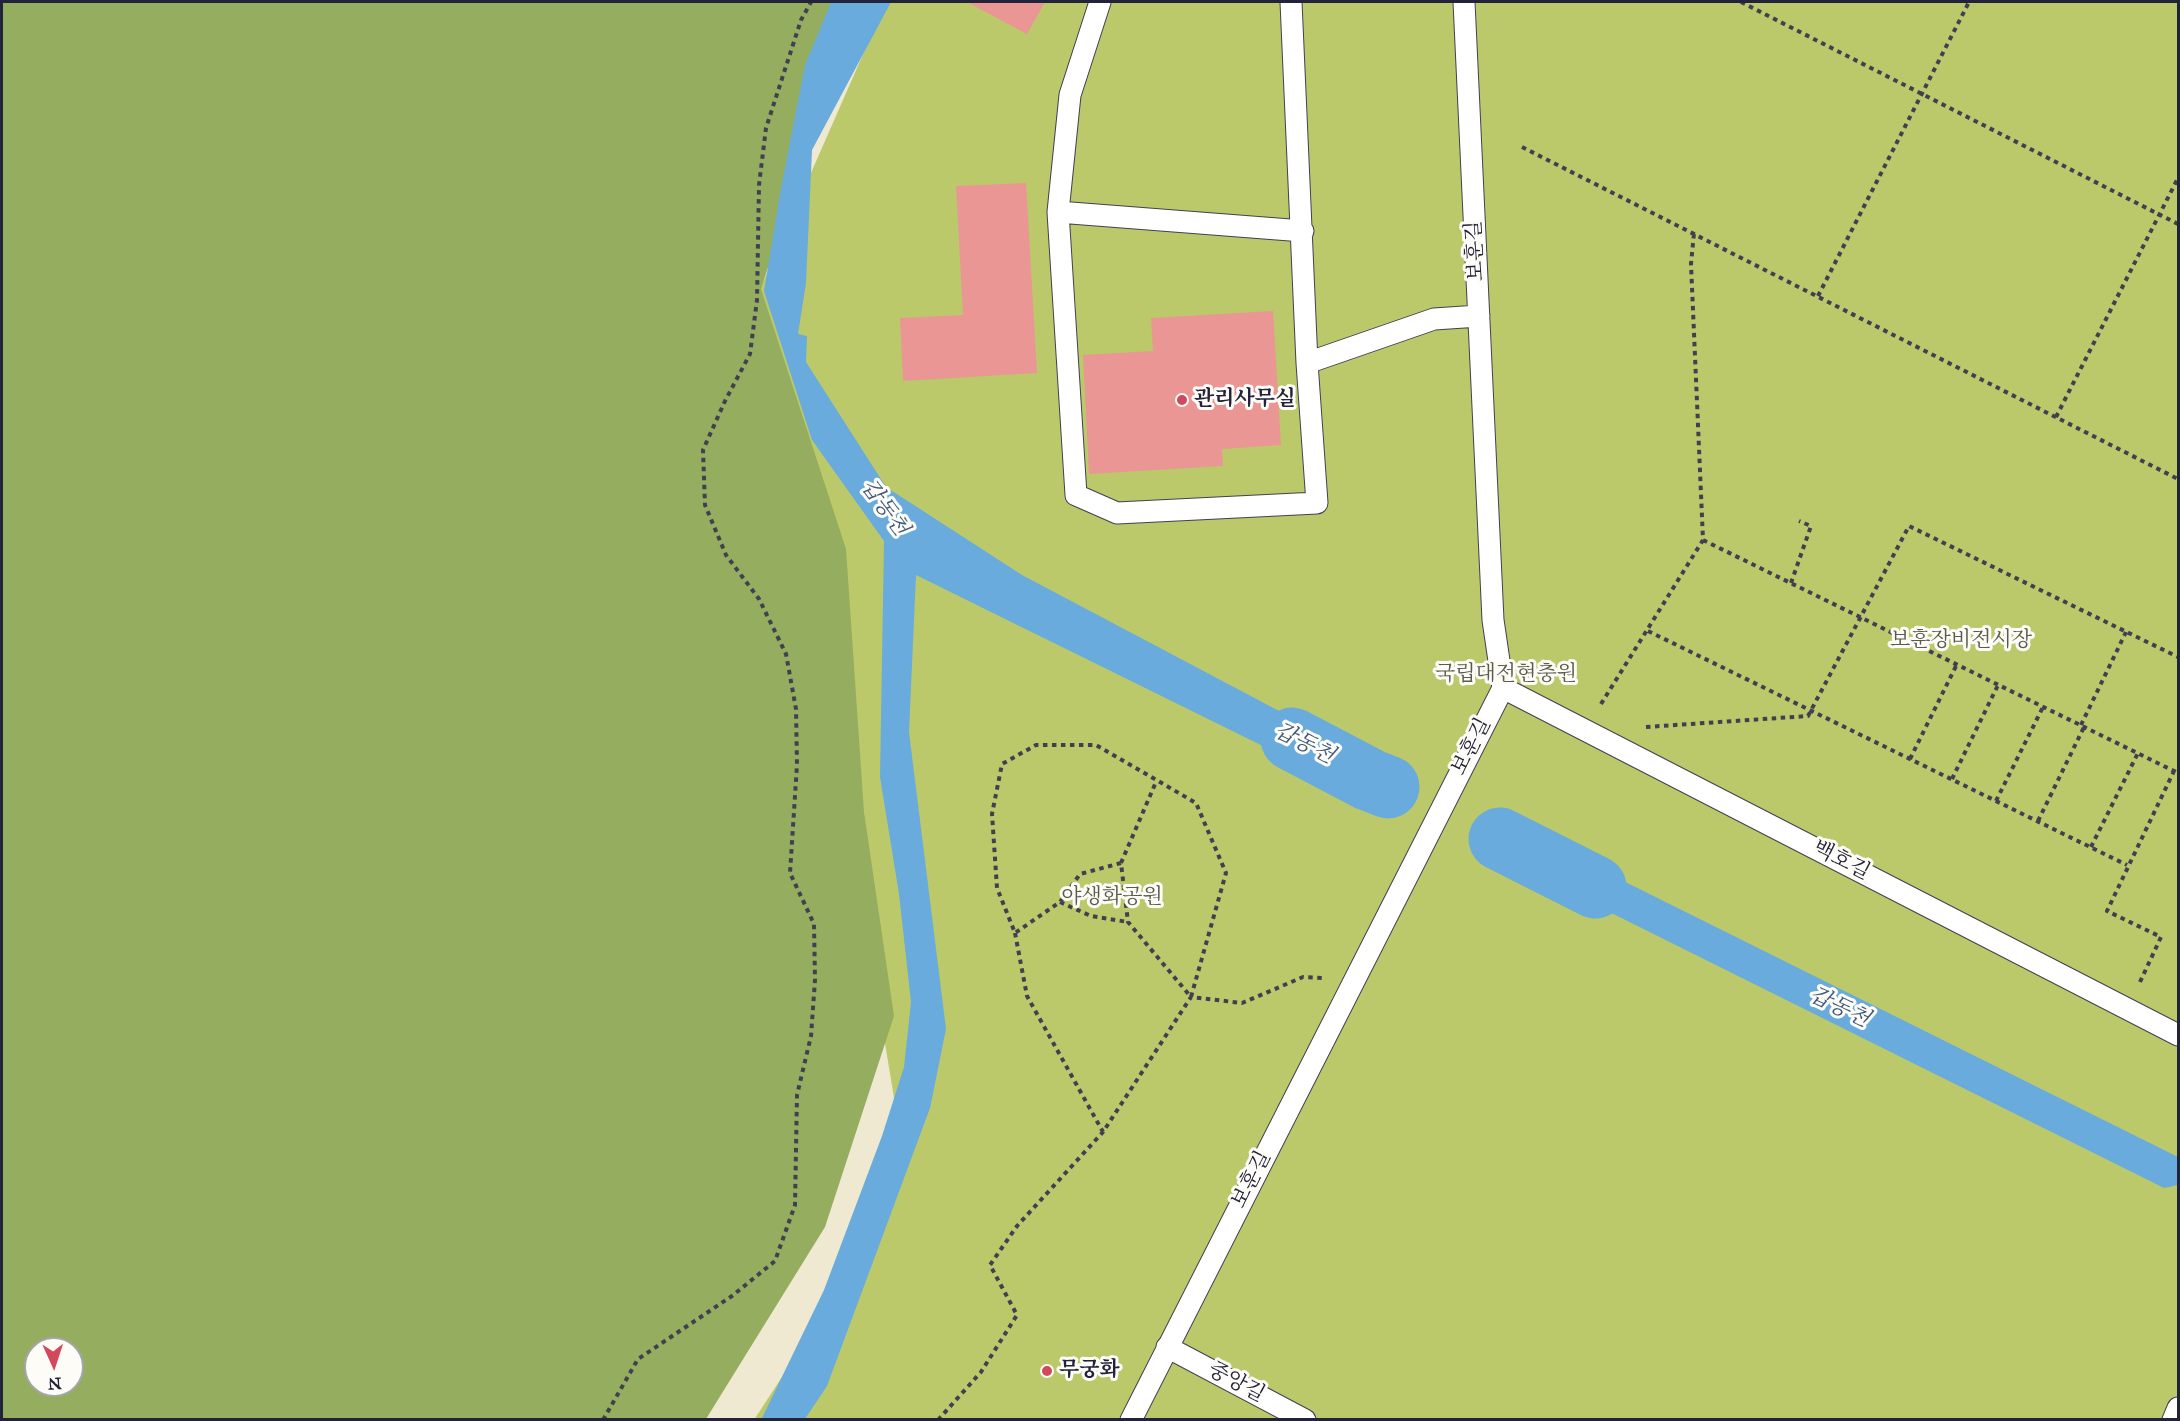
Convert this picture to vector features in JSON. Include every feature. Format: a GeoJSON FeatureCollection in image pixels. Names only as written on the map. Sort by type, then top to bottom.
{"type":"FeatureCollection","features":[{"type":"Feature","properties":{"kind":"lane"},"geometry":{"type":"LineString","coordinates":[[1100,2],[1070,95],[1058,212],[1076,495],[1117,513],[1317,503],[1307,363],[1303,231],[1291,2]]}},
{"type":"Feature","properties":{"kind":"lane","name":"보훈길"},"geometry":{"type":"LineString","coordinates":[[1131,1419],[1503,688],[1494,620],[1464,2]]}},
{"type":"Feature","properties":{"kind":"lane"},"geometry":{"type":"LineString","coordinates":[[1058,212],[1303,231]]}},
{"type":"Feature","properties":{"kind":"lane"},"geometry":{"type":"LineString","coordinates":[[1307,363],[1434,319],[1479,316]]}},
{"type":"Feature","properties":{"kind":"lane","name":"백호길"},"geometry":{"type":"LineString","coordinates":[[1503,688],[2178,1035]]}},
{"type":"Feature","properties":{"kind":"lane","name":"중앙길"},"geometry":{"type":"LineString","coordinates":[[1167,1347],[1305,1419]]}},
{"type":"Feature","properties":{"kind":"lane"},"geometry":{"type":"LineString","coordinates":[[2173,1419],[2178,1408]]}},
{"type":"Feature","properties":{"kind":"path"},"geometry":{"type":"LineString","coordinates":[[603,1419],[638,1359],[732,1296],[775,1261],[795,1205],[797,1095],[811,1036],[815,980],[814,924],[790,873],[797,765],[796,709],[786,654],[759,599],[726,555],[705,505],[703,450],[750,354],[758,300],[759,185],[766,128],[801,20],[811,2]]}},
{"type":"Feature","properties":{"kind":"path"},"geometry":{"type":"LineString","coordinates":[[1741,2],[2178,224]]}},
{"type":"Feature","properties":{"kind":"path"},"geometry":{"type":"LineString","coordinates":[[1818,296],[1969,2]]}},
{"type":"Feature","properties":{"kind":"path"},"geometry":{"type":"LineString","coordinates":[[1522,147],[2178,479]]}},
{"type":"Feature","properties":{"kind":"path"},"geometry":{"type":"LineString","coordinates":[[2056,417],[2178,178]]}},
{"type":"Feature","properties":{"kind":"path"},"geometry":{"type":"LineString","coordinates":[[1601,704],[1703,540],[1690,264],[1694,233]]}},
{"type":"Feature","properties":{"kind":"path"},"geometry":{"type":"LineString","coordinates":[[1791,583],[1811,526],[1798,521]]}},
{"type":"Feature","properties":{"kind":"path"},"geometry":{"type":"LineString","coordinates":[[1646,727],[1808,716],[1909,526],[2178,657]]}},
{"type":"Feature","properties":{"kind":"path"},"geometry":{"type":"LineString","coordinates":[[1703,540],[2176,772],[2127,865],[2107,911],[2161,937],[2140,982]]}},
{"type":"Feature","properties":{"kind":"path"},"geometry":{"type":"LineString","coordinates":[[1648,631],[2127,865]]}},
{"type":"Feature","properties":{"kind":"path"},"geometry":{"type":"LineString","coordinates":[[2038,821],[2127,632]]}},
{"type":"Feature","properties":{"kind":"path"},"geometry":{"type":"LineString","coordinates":[[1910,759],[1957,664]]}},
{"type":"Feature","properties":{"kind":"path"},"geometry":{"type":"LineString","coordinates":[[1952,779],[1998,685]]}},
{"type":"Feature","properties":{"kind":"path"},"geometry":{"type":"LineString","coordinates":[[1996,801],[2043,706]]}},
{"type":"Feature","properties":{"kind":"path"},"geometry":{"type":"LineString","coordinates":[[938,1419],[981,1372],[1017,1315],[990,1265],[1017,1226],[1103,1132],[1191,997],[1226,873],[1196,803],[1156,782],[1096,745],[1036,744],[1002,764],[992,814],[997,888],[1015,933],[1027,996],[1103,1132]]}},
{"type":"Feature","properties":{"kind":"path"},"geometry":{"type":"LineString","coordinates":[[2091,847],[2138,753]]}},
{"type":"Feature","properties":{"kind":"path"},"geometry":{"type":"LineString","coordinates":[[1156,782],[1121,863],[1128,922],[1191,997],[1242,1003],[1303,977],[1354,980]]}},
{"type":"Feature","properties":{"kind":"path"},"geometry":{"type":"LineString","coordinates":[[1015,933],[1060,902],[1080,874],[1121,863]]}},
{"type":"Feature","properties":{"kind":"path"},"geometry":{"type":"LineString","coordinates":[[1060,902],[1091,916],[1128,922]]}},
{"type":"Feature","properties":{"kind":"green space"},"geometry":{"type":"Polygon","coordinates":[[[2,2],[854,2],[761,289],[846,549],[864,812],[894,1016],[825,1227],[706,1419],[2,1420],[2,2]]]}},
{"type":"Feature","properties":{"kind":"green space","name":"국립대전현충원"},"geometry":{"type":"Polygon","coordinates":[[[886,2],[2178,2],[2178,1419],[754,1420],[878,1229],[904,1158],[760,289],[886,2]]]}},
{"type":"Feature","properties":{"kind":"water"},"geometry":{"type":"Polygon","coordinates":[[[831,2],[891,2],[812,150],[806,283],[798,334],[807,336],[806,362],[886,487],[1022,575],[1368,758],[1372,769],[1370,780],[1361,786],[1348,788],[916,575],[909,732],[946,1029],[930,1108],[827,1386],[805,1419],[761,1420],[824,1290],[882,1136],[904,1067],[911,1002],[899,894],[880,777],[884,541],[812,440],[764,291],[805,65],[831,2]]]}},
{"type":"Feature","properties":{"kind":"water"},"geometry":{"type":"Polygon","coordinates":[[[1527,839],[1547,843],[2178,1157],[2178,1185],[2164,1188],[1531,873],[1519,860],[1517,847],[1527,839]]]}},
{"type":"Feature","properties":{"kind":"building"},"geometry":{"type":"Polygon","coordinates":[[[967,2],[1045,2],[1027,34],[967,2]]]}},
{"type":"Feature","properties":{"kind":"building"},"geometry":{"type":"Polygon","coordinates":[[[1026,183],[1037,373],[903,381],[900,318],[963,315],[956,186],[1026,183]]]}},
{"type":"Feature","properties":{"kind":"building","name":"관리사무실"},"geometry":{"type":"Polygon","coordinates":[[[1273,311],[1281,445],[1222,449],[1223,466],[1089,474],[1083,355],[1153,351],[1151,318],[1273,311]]]}},
{"type":"Feature","properties":{"kind":"waterway","name":"갑동천"},"geometry":{"type":"LineString","coordinates":[[1292,739],[1388,787]]}},
{"type":"Feature","properties":{"kind":"waterway","name":"갑동천"},"geometry":{"type":"LineString","coordinates":[[1500,839],[1595,887]]}},
{"type":"Feature","properties":{"kind":"place","name":"관리사무실"},"geometry":{"type":"Point","coordinates":[1182,400]}},
{"type":"Feature","properties":{"kind":"place","name":"무궁화"},"geometry":{"type":"Point","coordinates":[1047,1371]}},
{"type":"Feature","properties":{"kind":"park label","name":"보훈장비전시장"},"geometry":{"type":"Point","coordinates":[1961,641]}},
{"type":"Feature","properties":{"kind":"park label","name":"야생화공원"},"geometry":{"type":"Point","coordinates":[1112,898]}}]}
